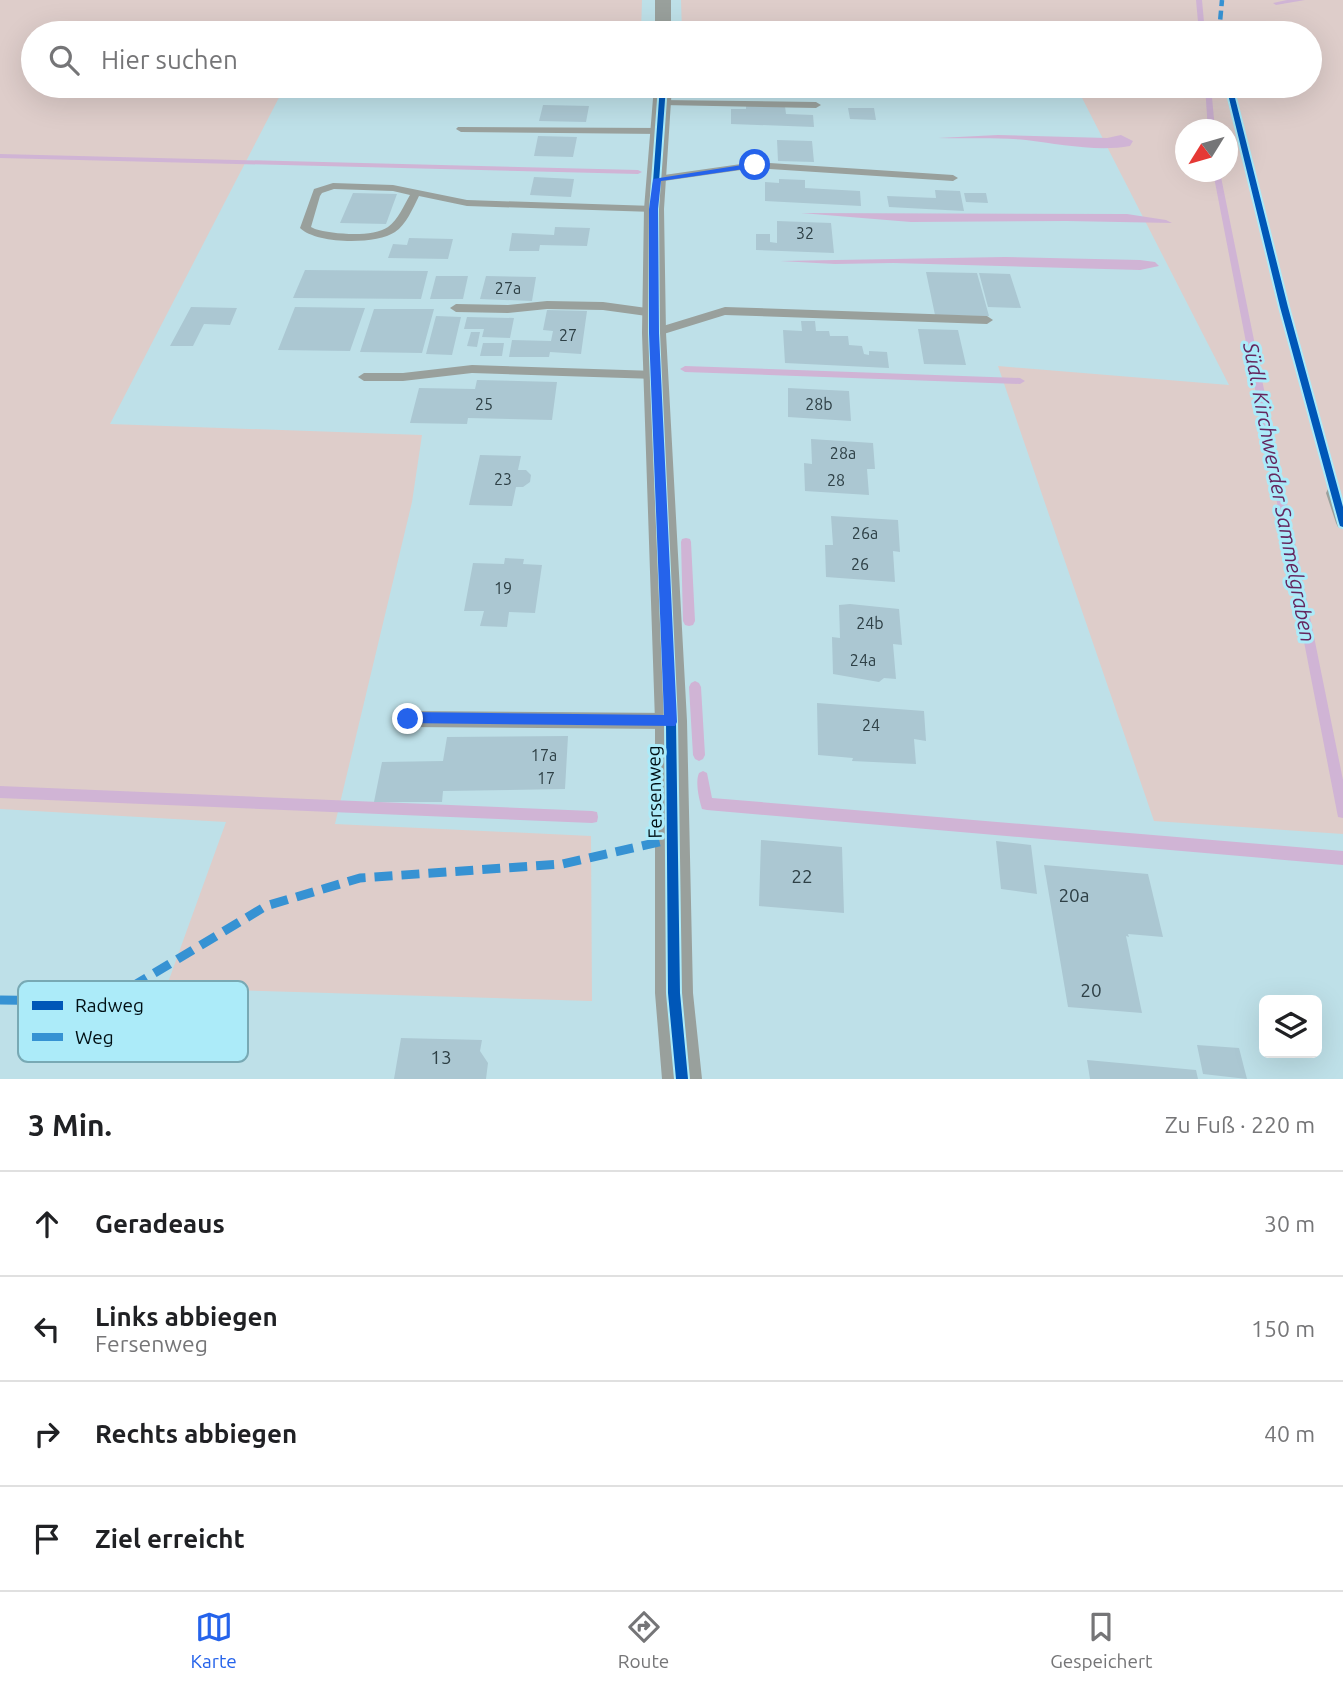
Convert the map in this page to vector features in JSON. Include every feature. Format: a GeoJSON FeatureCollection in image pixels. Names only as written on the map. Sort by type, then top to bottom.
{"type":"FeatureCollection","features":[{"type":"Feature","properties":{"kind":"street"},"geometry":{"type":"LineString","coordinates":[[663,0],[663,21]]}},
{"type":"Feature","properties":{"kind":"street","name":"Fersenweg"},"geometry":{"type":"LineString","coordinates":[[663,98],[654,209],[654,323],[671,722],[674,993],[682,1079]]}},
{"type":"Feature","properties":{"kind":"lane"},"geometry":{"type":"LineString","coordinates":[[724,98],[816,104]]}},
{"type":"Feature","properties":{"kind":"lane"},"geometry":{"type":"LineString","coordinates":[[461,129],[660,131]]}},
{"type":"Feature","properties":{"kind":"lane"},"geometry":{"type":"LineString","coordinates":[[657,179],[755,165],[953,178]]}},
{"type":"Feature","properties":{"kind":"lane"},"geometry":{"type":"LineString","coordinates":[[416,193],[390,232],[380,235],[316,234],[304,228],[314,196],[328,187],[380,187],[416,193],[467,202],[654,209]]}},
{"type":"Feature","properties":{"kind":"lane"},"geometry":{"type":"LineString","coordinates":[[456,308],[603,306],[654,323],[726,311],[987,320]]}},
{"type":"Feature","properties":{"kind":"lane"},"geometry":{"type":"LineString","coordinates":[[364,377],[402,377],[472,369],[656,375]]}},
{"type":"Feature","properties":{"kind":"lane"},"geometry":{"type":"LineString","coordinates":[[1333,493],[1343,523]]}},
{"type":"Feature","properties":{"kind":"lane"},"geometry":{"type":"LineString","coordinates":[[408,719],[671,722]]}},
{"type":"Feature","properties":{"kind":"shaded area"},"geometry":{"type":"Polygon","coordinates":[[[0,0],[642,0],[641,21],[21,21],[21,98],[279,98],[110,424],[422,435],[412,502],[335,824],[591,836],[592,1001],[248,991],[248,981],[169,981],[226,822],[0,809],[0,0]]]}},
{"type":"Feature","properties":{"kind":"shaded area"},"geometry":{"type":"Polygon","coordinates":[[[681,0],[1343,0],[1343,834],[1154,821],[998,366],[1229,385],[1082,98],[1322,98],[1322,21],[682,21],[681,0]]]}},
{"type":"Feature","properties":{"kind":"shaded area"},"geometry":{"type":"Polygon","coordinates":[[[998,135],[1107,138],[1121,135],[1133,141],[1130,146],[1104,148],[1015,139],[938,138],[998,135]]]}},
{"type":"Feature","properties":{"kind":"shaded area"},"geometry":{"type":"Polygon","coordinates":[[[801,213],[1127,214],[1172,223],[911,222],[801,213]]]}},
{"type":"Feature","properties":{"kind":"shaded area"},"geometry":{"type":"Polygon","coordinates":[[[1005,257],[1140,260],[1155,262],[1159,266],[1140,270],[780,261],[1005,257]]]}},
{"type":"Feature","properties":{"kind":"building"},"geometry":{"type":"Polygon","coordinates":[[[543,105],[589,106],[586,122],[539,121],[543,105]]]}},
{"type":"Feature","properties":{"kind":"building"},"geometry":{"type":"Polygon","coordinates":[[[746,105],[785,106],[786,114],[813,115],[814,127],[731,124],[731,109],[746,109],[746,105]]]}},
{"type":"Feature","properties":{"kind":"building"},"geometry":{"type":"Polygon","coordinates":[[[848,108],[874,108],[876,120],[850,119],[848,108]]]}},
{"type":"Feature","properties":{"kind":"building"},"geometry":{"type":"Polygon","coordinates":[[[538,136],[577,137],[573,157],[534,156],[538,136]]]}},
{"type":"Feature","properties":{"kind":"building"},"geometry":{"type":"Polygon","coordinates":[[[777,140],[812,141],[814,162],[778,161],[777,140]]]}},
{"type":"Feature","properties":{"kind":"building"},"geometry":{"type":"Polygon","coordinates":[[[534,177],[574,179],[571,197],[530,195],[534,177]]]}},
{"type":"Feature","properties":{"kind":"building"},"geometry":{"type":"Polygon","coordinates":[[[779,179],[805,180],[805,188],[860,191],[861,206],[765,201],[765,182],[779,183],[779,179]]]}},
{"type":"Feature","properties":{"kind":"building"},"geometry":{"type":"Polygon","coordinates":[[[935,190],[960,191],[964,211],[889,207],[887,196],[936,198],[935,190]]]}},
{"type":"Feature","properties":{"kind":"building"},"geometry":{"type":"Polygon","coordinates":[[[353,193],[397,194],[386,224],[340,223],[353,193]]]}},
{"type":"Feature","properties":{"kind":"building"},"geometry":{"type":"Polygon","coordinates":[[[964,193],[986,193],[988,203],[966,202],[964,193]]]}},
{"type":"Feature","properties":{"kind":"building"},"geometry":{"type":"Polygon","coordinates":[[[777,221],[831,223],[834,253],[756,250],[756,234],[770,234],[770,242],[777,243],[777,221]]]}},
{"type":"Feature","properties":{"kind":"building"},"geometry":{"type":"Polygon","coordinates":[[[555,227],[590,228],[587,246],[540,245],[539,251],[509,251],[512,233],[554,235],[555,227]]]}},
{"type":"Feature","properties":{"kind":"building"},"geometry":{"type":"Polygon","coordinates":[[[409,238],[453,239],[448,259],[388,258],[393,244],[407,245],[409,238]]]}},
{"type":"Feature","properties":{"kind":"building"},"geometry":{"type":"Polygon","coordinates":[[[305,270],[428,271],[421,299],[293,298],[305,270]]]}},
{"type":"Feature","properties":{"kind":"building"},"geometry":{"type":"Polygon","coordinates":[[[926,272],[977,273],[989,316],[935,315],[926,272]]]}},
{"type":"Feature","properties":{"kind":"building"},"geometry":{"type":"Polygon","coordinates":[[[979,273],[1010,274],[1021,308],[988,307],[979,273]]]}},
{"type":"Feature","properties":{"kind":"building"},"geometry":{"type":"Polygon","coordinates":[[[436,276],[468,276],[463,299],[430,299],[436,276]]]}},
{"type":"Feature","properties":{"kind":"building"},"geometry":{"type":"Polygon","coordinates":[[[486,276],[536,277],[532,301],[480,299],[486,276]]]}},
{"type":"Feature","properties":{"kind":"building"},"geometry":{"type":"Polygon","coordinates":[[[191,307],[237,308],[230,325],[204,324],[193,346],[170,346],[191,307]]]}},
{"type":"Feature","properties":{"kind":"building"},"geometry":{"type":"Polygon","coordinates":[[[295,307],[365,308],[350,351],[278,350],[295,307]]]}},
{"type":"Feature","properties":{"kind":"building"},"geometry":{"type":"Polygon","coordinates":[[[374,309],[434,309],[422,353],[360,352],[374,309]]]}},
{"type":"Feature","properties":{"kind":"building"},"geometry":{"type":"Polygon","coordinates":[[[547,310],[587,311],[581,354],[550,352],[549,357],[509,357],[512,340],[551,341],[553,331],[543,330],[547,310]]]}},
{"type":"Feature","properties":{"kind":"building"},"geometry":{"type":"Polygon","coordinates":[[[436,316],[461,317],[452,355],[426,354],[436,316]]]}},
{"type":"Feature","properties":{"kind":"building"},"geometry":{"type":"Polygon","coordinates":[[[467,317],[514,318],[510,338],[482,337],[484,329],[464,329],[467,317]]]}},
{"type":"Feature","properties":{"kind":"building"},"geometry":{"type":"Polygon","coordinates":[[[801,321],[815,321],[816,331],[829,331],[830,336],[848,336],[849,345],[862,346],[864,354],[869,355],[869,351],[887,352],[889,368],[785,363],[783,330],[802,331],[801,321]]]}},
{"type":"Feature","properties":{"kind":"building"},"geometry":{"type":"Polygon","coordinates":[[[918,329],[958,330],[966,365],[924,364],[918,329]]]}},
{"type":"Feature","properties":{"kind":"building"},"geometry":{"type":"Polygon","coordinates":[[[471,332],[480,332],[477,347],[467,346],[471,332]]]}},
{"type":"Feature","properties":{"kind":"building"},"geometry":{"type":"Polygon","coordinates":[[[483,343],[504,343],[502,356],[480,356],[483,343]]]}},
{"type":"Feature","properties":{"kind":"building"},"geometry":{"type":"Polygon","coordinates":[[[477,380],[557,382],[552,420],[468,418],[467,424],[410,423],[419,388],[475,389],[477,380]]]}},
{"type":"Feature","properties":{"kind":"building"},"geometry":{"type":"Polygon","coordinates":[[[788,388],[849,391],[851,421],[788,417],[788,388]]]}},
{"type":"Feature","properties":{"kind":"building"},"geometry":{"type":"Polygon","coordinates":[[[811,439],[873,443],[875,469],[867,469],[869,495],[805,491],[804,463],[812,464],[811,439]]]}},
{"type":"Feature","properties":{"kind":"building"},"geometry":{"type":"Polygon","coordinates":[[[480,455],[521,456],[518,470],[526,470],[531,475],[530,482],[523,487],[516,487],[512,506],[469,505],[480,455]]]}},
{"type":"Feature","properties":{"kind":"building"},"geometry":{"type":"Polygon","coordinates":[[[831,516],[898,520],[900,552],[893,551],[895,582],[826,577],[825,545],[833,545],[831,516]]]}},
{"type":"Feature","properties":{"kind":"building"},"geometry":{"type":"Polygon","coordinates":[[[505,558],[524,559],[523,564],[542,565],[535,613],[509,612],[507,627],[480,626],[484,611],[464,611],[473,563],[504,564],[505,558]]]}},
{"type":"Feature","properties":{"kind":"building"},"geometry":{"type":"Polygon","coordinates":[[[839,605],[899,609],[902,645],[893,644],[896,679],[884,678],[879,682],[833,674],[832,637],[840,638],[839,605]]]}},
{"type":"Feature","properties":{"kind":"building"},"geometry":{"type":"Polygon","coordinates":[[[817,703],[924,711],[926,741],[914,739],[916,764],[852,761],[853,758],[818,755],[817,703]]]}},
{"type":"Feature","properties":{"kind":"building"},"geometry":{"type":"Polygon","coordinates":[[[568,736],[565,789],[443,791],[442,802],[374,802],[382,762],[443,761],[447,737],[568,736]]]}},
{"type":"Feature","properties":{"kind":"building"},"geometry":{"type":"Polygon","coordinates":[[[761,840],[842,847],[844,913],[759,906],[761,840]]]}},
{"type":"Feature","properties":{"kind":"building"},"geometry":{"type":"Polygon","coordinates":[[[996,841],[1031,845],[1037,894],[1001,889],[996,841]]]}},
{"type":"Feature","properties":{"kind":"building"},"geometry":{"type":"Polygon","coordinates":[[[1044,865],[1148,874],[1163,937],[1126,936],[1142,1013],[1068,1007],[1044,865]]]}},
{"type":"Feature","properties":{"kind":"building"},"geometry":{"type":"Polygon","coordinates":[[[401,1038],[482,1040],[480,1051],[488,1063],[486,1079],[394,1079],[401,1038]]]}},
{"type":"Feature","properties":{"kind":"building"},"geometry":{"type":"Polygon","coordinates":[[[1197,1045],[1239,1048],[1247,1079],[1203,1074],[1197,1045]]]}},
{"type":"Feature","properties":{"kind":"building"},"geometry":{"type":"Polygon","coordinates":[[[1087,1060],[1196,1070],[1198,1079],[1090,1079],[1087,1060]]]}},
{"type":"Feature","properties":{"kind":"waterway","name":"Südl. Kirchwerder Sammelgraben"},"geometry":{"type":"LineString","coordinates":[[1199,0],[1201,21]]}},
{"type":"Feature","properties":{"kind":"waterway"},"geometry":{"type":"LineString","coordinates":[[1276,3],[1302,0]]}},
{"type":"Feature","properties":{"kind":"waterway","name":"Südl. Kirchwerder Sammelgraben"},"geometry":{"type":"LineString","coordinates":[[1209,98],[1211,119]]}},
{"type":"Feature","properties":{"kind":"waterway"},"geometry":{"type":"LineString","coordinates":[[0,156],[638,172]]}},
{"type":"Feature","properties":{"kind":"waterway","name":"Südl. Kirchwerder Sammelgraben"},"geometry":{"type":"LineString","coordinates":[[1218,182],[1343,812]]}},
{"type":"Feature","properties":{"kind":"waterway"},"geometry":{"type":"LineString","coordinates":[[685,369],[1020,381]]}},
{"type":"Feature","properties":{"kind":"waterway"},"geometry":{"type":"LineString","coordinates":[[686,542],[689,621]]}},
{"type":"Feature","properties":{"kind":"waterway"},"geometry":{"type":"LineString","coordinates":[[695,687],[699,755]]}},
{"type":"Feature","properties":{"kind":"waterway"},"geometry":{"type":"LineString","coordinates":[[703,777],[707,804],[1343,858]]}},
{"type":"Feature","properties":{"kind":"waterway"},"geometry":{"type":"LineString","coordinates":[[0,792],[592,817]]}},
{"type":"Feature","properties":{"kind":"marked path"},"geometry":{"type":"LineString","coordinates":[[1220,21],[1222,0]]}},
{"type":"Feature","properties":{"kind":"marked path"},"geometry":{"type":"LineString","coordinates":[[141,981],[266,906],[360,878],[562,864],[672,839]]}},
{"type":"Feature","properties":{"kind":"marked path"},"geometry":{"type":"LineString","coordinates":[[0,1000],[18,1000]]}},
{"type":"Feature","properties":{"kind":"cycle path"},"geometry":{"type":"LineString","coordinates":[[662,98],[654,209],[654,333],[671,721],[674,993],[682,1079]]}},
{"type":"Feature","properties":{"kind":"cycle path"},"geometry":{"type":"LineString","coordinates":[[1232,98],[1284,307],[1343,523]]}},
{"type":"Feature","properties":{"kind":"route"},"geometry":{"type":"LineString","coordinates":[[408,719],[671,722],[654,333],[654,209],[657,179],[755,165]]}}]}
